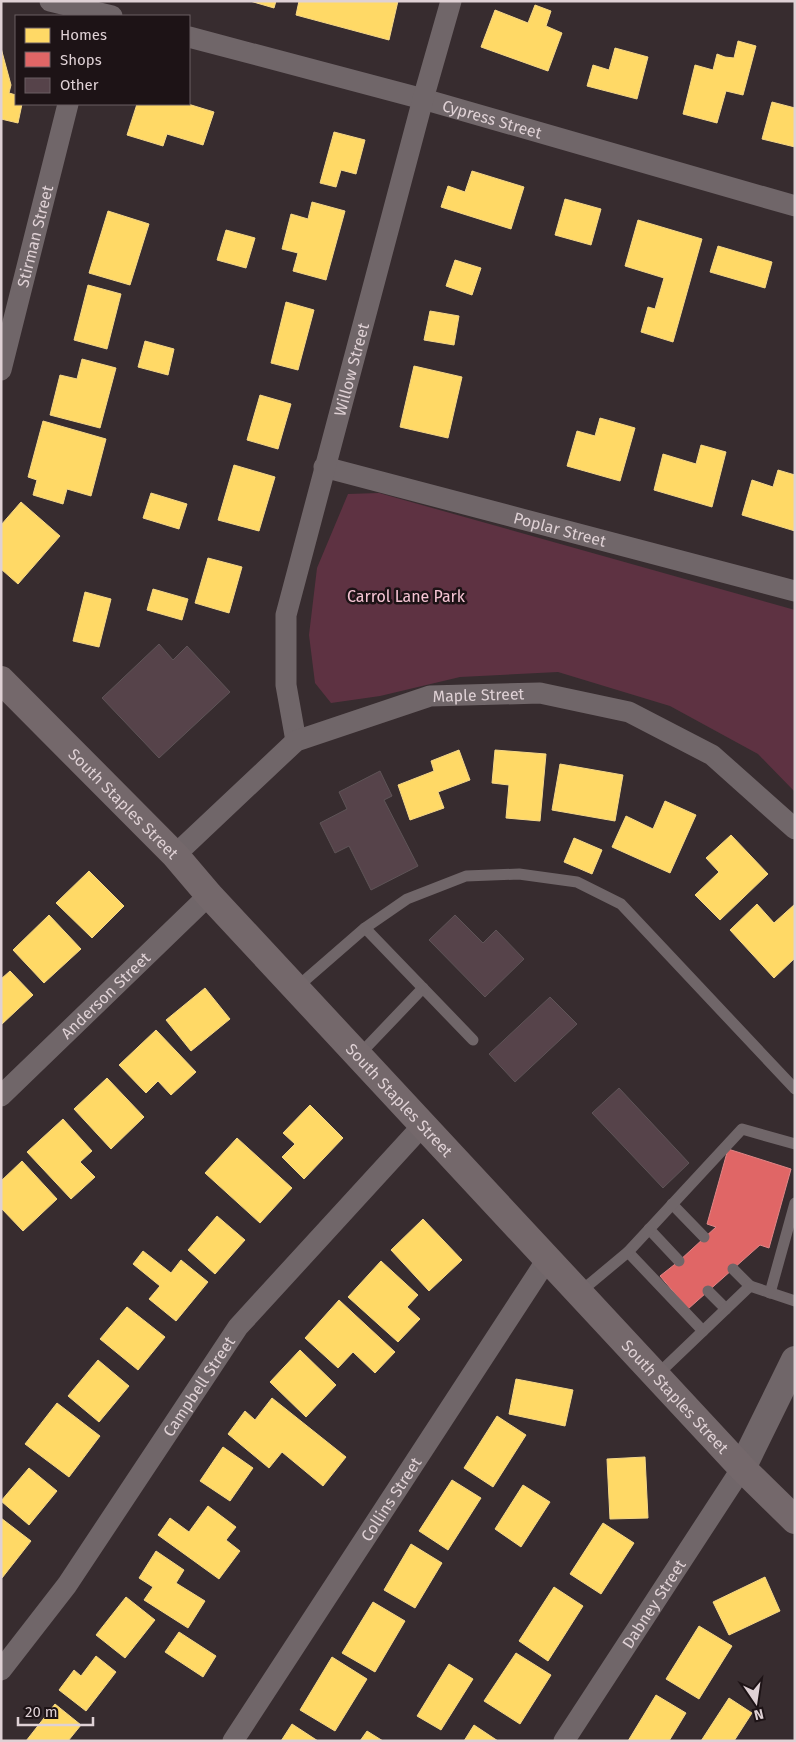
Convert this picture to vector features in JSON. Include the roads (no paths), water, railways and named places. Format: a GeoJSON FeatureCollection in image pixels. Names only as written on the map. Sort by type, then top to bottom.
{"type":"FeatureCollection","features":[{"type":"Feature","properties":{"kind":"main road","name":"South Staples Street"},"geometry":{"type":"LineString","coordinates":[[1,680],[175,855],[209,895],[742,1468],[795,1520]]}},
{"type":"Feature","properties":{"kind":"street"},"geometry":{"type":"LineString","coordinates":[[50,1],[92,9],[109,15]]}},
{"type":"Feature","properties":{"kind":"street","name":"Willow Street"},"geometry":{"type":"LineString","coordinates":[[296,741],[286,685],[286,615],[324,467],[451,1]]}},
{"type":"Feature","properties":{"kind":"street","name":"Cypress Street"},"geometry":{"type":"LineString","coordinates":[[190,37],[423,99],[795,206]]}},
{"type":"Feature","properties":{"kind":"street","name":"Stirman Street"},"geometry":{"type":"LineString","coordinates":[[1,370],[68,105]]}},
{"type":"Feature","properties":{"kind":"street","name":"Poplar Street"},"geometry":{"type":"LineString","coordinates":[[324,467],[795,591]]}},
{"type":"Feature","properties":{"kind":"street","name":"Maple Street"},"geometry":{"type":"LineString","coordinates":[[175,855],[296,741],[430,696],[540,693],[629,712],[712,755],[795,829]]}},
{"type":"Feature","properties":{"kind":"street","name":"Anderson Street"},"geometry":{"type":"LineString","coordinates":[[1,1096],[209,895]]}},
{"type":"Feature","properties":{"kind":"street","name":"Campbell Street"},"geometry":{"type":"LineString","coordinates":[[1,1670],[67,1585],[238,1327],[424,1124]]}},
{"type":"Feature","properties":{"kind":"street","name":"Collins Street"},"geometry":{"type":"LineString","coordinates":[[233,1741],[548,1258]]}},
{"type":"Feature","properties":{"kind":"street"},"geometry":{"type":"LineString","coordinates":[[742,1468],[795,1360]]}},
{"type":"Feature","properties":{"kind":"street","name":"Dabney Street"},"geometry":{"type":"LineString","coordinates":[[564,1741],[742,1468]]}},
{"type":"Feature","properties":{"kind":"lane"},"geometry":{"type":"LineString","coordinates":[[296,988],[365,928],[407,899],[466,876],[519,874],[577,882],[621,904],[795,1090]]}},
{"type":"Feature","properties":{"kind":"lane"},"geometry":{"type":"LineString","coordinates":[[365,928],[472,1040]]}},
{"type":"Feature","properties":{"kind":"lane"},"geometry":{"type":"LineString","coordinates":[[359,1055],[422,988]]}},
{"type":"Feature","properties":{"kind":"lane"},"geometry":{"type":"LineString","coordinates":[[580,1292],[628,1252],[742,1129],[795,1144]]}},
{"type":"Feature","properties":{"kind":"lane"},"geometry":{"type":"LineString","coordinates":[[770,1293],[795,1203]]}},
{"type":"Feature","properties":{"kind":"lane"},"geometry":{"type":"LineString","coordinates":[[672,1204],[704,1237]]}},
{"type":"Feature","properties":{"kind":"lane"},"geometry":{"type":"LineString","coordinates":[[649,1229],[679,1261]]}},
{"type":"Feature","properties":{"kind":"lane"},"geometry":{"type":"LineString","coordinates":[[628,1252],[703,1331]]}},
{"type":"Feature","properties":{"kind":"lane"},"geometry":{"type":"LineString","coordinates":[[733,1269],[750,1286],[795,1301]]}},
{"type":"Feature","properties":{"kind":"lane"},"geometry":{"type":"LineString","coordinates":[[657,1375],[750,1286]]}},
{"type":"Feature","properties":{"kind":"lane"},"geometry":{"type":"LineString","coordinates":[[708,1291],[726,1309]]}},
{"type":"Feature","properties":{"kind":"park label","name":"Carrol Lane Park"},"geometry":{"type":"Point","coordinates":[406,596]}}]}
